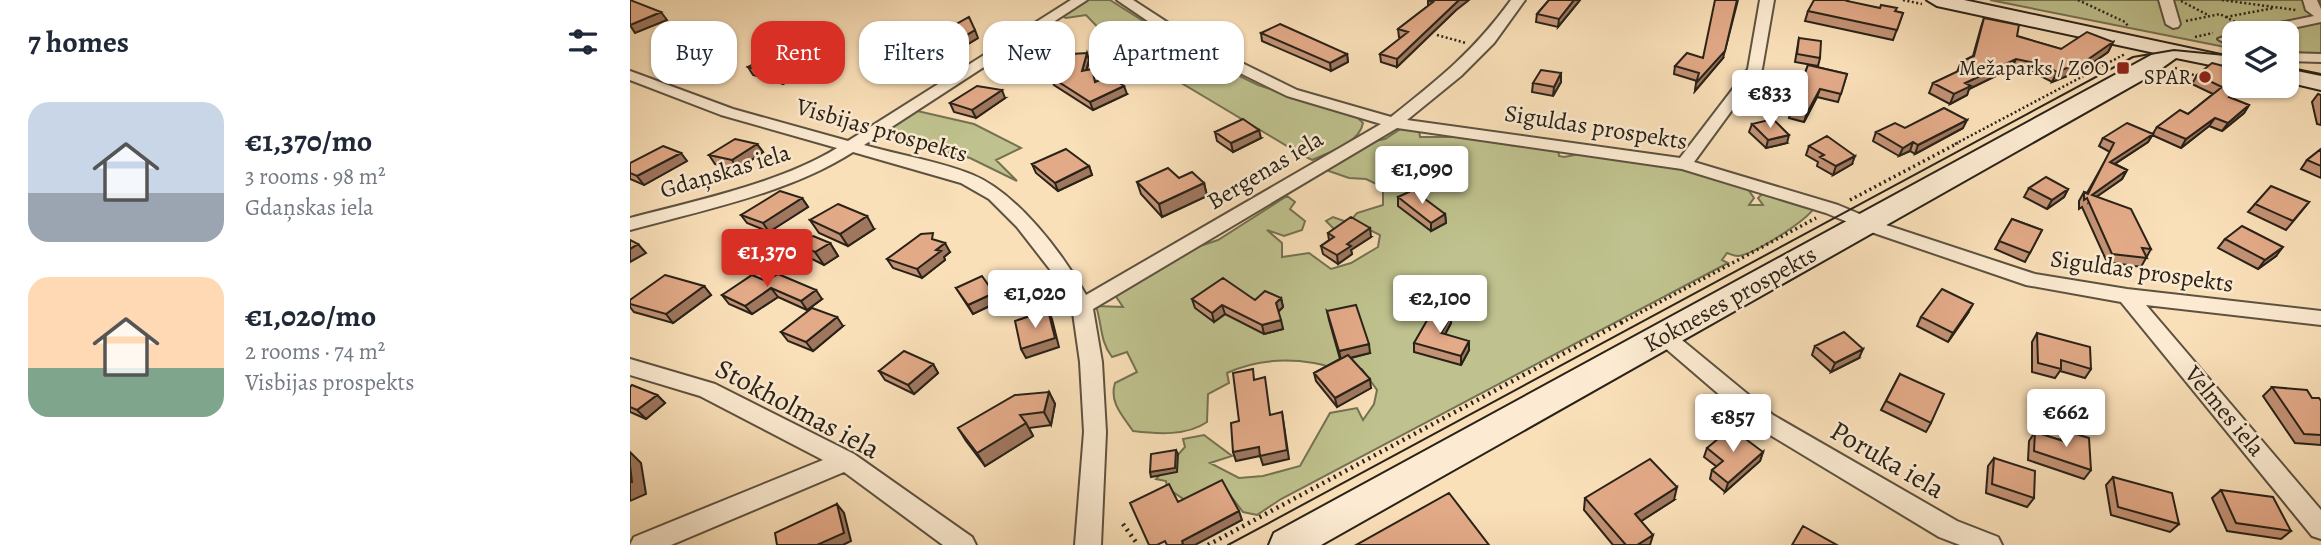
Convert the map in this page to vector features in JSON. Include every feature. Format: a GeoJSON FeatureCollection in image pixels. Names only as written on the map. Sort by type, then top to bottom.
{"type":"FeatureCollection","features":[{"type":"Feature","properties":{"kind":"street","name":"Gdaņskas iela"},"geometry":{"type":"LineString","coordinates":[[630,224],[774,184],[826,162],[1080,0]]}},
{"type":"Feature","properties":{"kind":"street","name":"Siguldas prospekts"},"geometry":{"type":"LineString","coordinates":[[1124,0],[1188,42],[1292,93],[1394,123],[1684,164],[1832,209],[2021,277],[2073,289],[2321,318]]}},
{"type":"Feature","properties":{"kind":"street","name":"Bergenas iela"},"geometry":{"type":"LineString","coordinates":[[1082,306],[1394,123],[1456,73],[1489,40],[1518,0]]}},
{"type":"Feature","properties":{"kind":"street"},"geometry":{"type":"LineString","coordinates":[[1684,164],[1755,69],[1767,0]]}},
{"type":"Feature","properties":{"kind":"street"},"geometry":{"type":"LineString","coordinates":[[1937,0],[2222,61]]}},
{"type":"Feature","properties":{"kind":"street"},"geometry":{"type":"LineString","coordinates":[[2166,0],[2177,49]]}},
{"type":"Feature","properties":{"kind":"street"},"geometry":{"type":"LineString","coordinates":[[2307,6],[2321,16]]}},
{"type":"Feature","properties":{"kind":"street"},"geometry":{"type":"LineString","coordinates":[[2299,22],[2321,16]]}},
{"type":"Feature","properties":{"kind":"street","name":"Kokneses prospekts"},"geometry":{"type":"LineString","coordinates":[[1287,545],[2153,65],[2177,49]]}},
{"type":"Feature","properties":{"kind":"street"},"geometry":{"type":"LineString","coordinates":[[2299,57],[2321,58]]}},
{"type":"Feature","properties":{"kind":"street","name":"Visbijas prospekts"},"geometry":{"type":"LineString","coordinates":[[630,75],[727,112],[967,179],[985,188],[1023,223],[1059,266],[1082,306],[1091,362],[1095,422],[1088,545]]}},
{"type":"Feature","properties":{"kind":"street"},"geometry":{"type":"LineString","coordinates":[[2299,78],[2321,83]]}},
{"type":"Feature","properties":{"kind":"street","name":"Velmes iela"},"geometry":{"type":"LineString","coordinates":[[2127,296],[2321,528]]}},
{"type":"Feature","properties":{"kind":"street","name":"Poruka iela"},"geometry":{"type":"LineString","coordinates":[[1664,336],[1765,421],[1948,529],[1989,545]]}},
{"type":"Feature","properties":{"kind":"street","name":"Stokholmas iela"},"geometry":{"type":"LineString","coordinates":[[630,367],[708,390],[846,461],[963,545]]}},
{"type":"Feature","properties":{"kind":"street"},"geometry":{"type":"LineString","coordinates":[[643,545],[846,461]]}},
{"type":"Feature","properties":{"kind":"path"},"geometry":{"type":"LineString","coordinates":[[1208,545],[2135,48],[2132,32],[2125,22],[2078,0]]}},
{"type":"Feature","properties":{"kind":"path"},"geometry":{"type":"LineString","coordinates":[[2179,0],[2210,16]]}},
{"type":"Feature","properties":{"kind":"path"},"geometry":{"type":"LineString","coordinates":[[2222,0],[2280,7]]}},
{"type":"Feature","properties":{"kind":"path"},"geometry":{"type":"LineString","coordinates":[[2226,17],[2280,7],[2307,6]]}},
{"type":"Feature","properties":{"kind":"path"},"geometry":{"type":"LineString","coordinates":[[2177,49],[2210,16],[2220,14],[2233,21]]}},
{"type":"Feature","properties":{"kind":"path"},"geometry":{"type":"LineString","coordinates":[[1437,35],[1470,44],[1462,53]]}},
{"type":"Feature","properties":{"kind":"path"},"geometry":{"type":"LineString","coordinates":[[2177,49],[2202,41]]}},
{"type":"Feature","properties":{"kind":"path"},"geometry":{"type":"LineString","coordinates":[[2177,49],[2199,77]]}},
{"type":"Feature","properties":{"kind":"path"},"geometry":{"type":"LineString","coordinates":[[1123,524],[1138,545]]}},
{"type":"Feature","properties":{"kind":"green space"},"geometry":{"type":"Polygon","coordinates":[[[1083,0],[1110,0],[1143,21],[1092,21],[1086,15],[1066,18],[1059,15],[1083,0]]]}},
{"type":"Feature","properties":{"kind":"green space"},"geometry":{"type":"Polygon","coordinates":[[[1990,0],[2321,0],[2321,54],[2299,53],[2299,21],[2222,21],[2222,46],[1990,0]]]}},
{"type":"Feature","properties":{"kind":"green space"},"geometry":{"type":"Polygon","coordinates":[[[1244,78],[1358,118],[1363,123],[1356,137],[1350,142],[1312,160],[1183,84],[1244,84],[1244,78]]]}},
{"type":"Feature","properties":{"kind":"green space"},"geometry":{"type":"Polygon","coordinates":[[[913,110],[974,124],[1021,148],[996,160],[1017,181],[970,158],[874,136],[913,110]]]}},
{"type":"Feature","properties":{"kind":"green space"},"geometry":{"type":"Polygon","coordinates":[[[1402,128],[1419,130],[1420,137],[1466,137],[1515,146],[1558,148],[1559,156],[1564,157],[1580,154],[1655,162],[1745,185],[1754,198],[1749,205],[1763,205],[1758,198],[1762,194],[1815,207],[1802,220],[1767,243],[1738,256],[1727,253],[1722,260],[1728,263],[1281,499],[1257,515],[1243,512],[1230,495],[1216,485],[1185,500],[1167,488],[1166,481],[1156,479],[1185,447],[1183,439],[1204,435],[1232,456],[1210,463],[1239,478],[1263,476],[1300,466],[1330,413],[1357,408],[1363,420],[1374,404],[1377,390],[1362,369],[1341,370],[1314,363],[1269,361],[1227,373],[1229,383],[1208,394],[1207,422],[1199,427],[1172,433],[1133,431],[1115,402],[1114,390],[1115,383],[1137,372],[1127,352],[1112,357],[1108,351],[1096,306],[1123,307],[1115,295],[1197,247],[1218,240],[1287,196],[1295,202],[1290,209],[1305,221],[1302,230],[1284,236],[1267,230],[1282,243],[1282,257],[1309,253],[1331,269],[1351,263],[1378,247],[1380,235],[1368,229],[1335,230],[1326,221],[1333,217],[1344,221],[1351,220],[1357,213],[1383,205],[1383,191],[1387,189],[1366,179],[1349,178],[1323,169],[1370,142],[1385,139],[1402,128]]]}},
{"type":"Feature","properties":{"kind":"building"},"geometry":{"type":"Polygon","coordinates":[[[630,0],[661,12],[630,25],[630,0]]]}},
{"type":"Feature","properties":{"kind":"building"},"geometry":{"type":"Polygon","coordinates":[[[1428,0],[1459,0],[1397,59],[1380,54],[1408,32],[1398,29],[1433,2],[1428,0]]]}},
{"type":"Feature","properties":{"kind":"building"},"geometry":{"type":"Polygon","coordinates":[[[1549,0],[1574,0],[1559,19],[1537,14],[1549,0]]]}},
{"type":"Feature","properties":{"kind":"building"},"geometry":{"type":"Polygon","coordinates":[[[1715,0],[1737,0],[1725,51],[1696,83],[1699,73],[1675,66],[1687,53],[1703,58],[1715,0]]]}},
{"type":"Feature","properties":{"kind":"building"},"geometry":{"type":"Polygon","coordinates":[[[1814,0],[1848,0],[1880,8],[1881,5],[1897,8],[1895,11],[1903,13],[1897,30],[1808,11],[1814,0]]]}},
{"type":"Feature","properties":{"kind":"building"},"geometry":{"type":"Polygon","coordinates":[[[969,17],[975,30],[969,34],[969,21],[962,21],[969,17]]]}},
{"type":"Feature","properties":{"kind":"building"},"geometry":{"type":"Polygon","coordinates":[[[1984,18],[2019,25],[2017,36],[2061,49],[2087,32],[2113,42],[2087,60],[2057,72],[2040,64],[2016,59],[1965,83],[1971,86],[1954,94],[1933,83],[1969,66],[1961,62],[1974,56],[1984,18]]]}},
{"type":"Feature","properties":{"kind":"building"},"geometry":{"type":"Polygon","coordinates":[[[1280,24],[1347,54],[1330,63],[1261,33],[1280,24]]]}},
{"type":"Feature","properties":{"kind":"building"},"geometry":{"type":"Polygon","coordinates":[[[1799,38],[1821,41],[1820,58],[1797,54],[1799,38]]]}},
{"type":"Feature","properties":{"kind":"building"},"geometry":{"type":"Polygon","coordinates":[[[1087,53],[1082,71],[1089,70],[1089,84],[1124,86],[1090,102],[1062,84],[1075,84],[1075,54],[1087,53]]]}},
{"type":"Feature","properties":{"kind":"building"},"geometry":{"type":"Polygon","coordinates":[[[2212,63],[2222,66],[2222,87],[2197,75],[2212,63]]]}},
{"type":"Feature","properties":{"kind":"building"},"geometry":{"type":"Polygon","coordinates":[[[1808,65],[1847,74],[1841,94],[1820,89],[1807,113],[1792,109],[1808,65]]]}},
{"type":"Feature","properties":{"kind":"building"},"geometry":{"type":"Polygon","coordinates":[[[1541,70],[1561,73],[1554,87],[1533,83],[1541,70]]]}},
{"type":"Feature","properties":{"kind":"building"},"geometry":{"type":"Polygon","coordinates":[[[977,86],[1002,90],[972,110],[950,103],[977,86]]]}},
{"type":"Feature","properties":{"kind":"building"},"geometry":{"type":"Polygon","coordinates":[[[2222,87],[2222,98],[2232,98],[2249,105],[2228,123],[2215,118],[2186,139],[2157,127],[2180,110],[2188,114],[2222,87]]]}},
{"type":"Feature","properties":{"kind":"building"},"geometry":{"type":"Polygon","coordinates":[[[1944,108],[1967,120],[1918,145],[1913,142],[1903,148],[1876,132],[1895,123],[1905,128],[1944,108]]]}},
{"type":"Feature","properties":{"kind":"building"},"geometry":{"type":"Polygon","coordinates":[[[1243,119],[1259,130],[1231,143],[1215,132],[1243,119]]]}},
{"type":"Feature","properties":{"kind":"building"},"geometry":{"type":"Polygon","coordinates":[[[1773,119],[1789,135],[1768,140],[1752,124],[1773,119]]]}},
{"type":"Feature","properties":{"kind":"building"},"geometry":{"type":"Polygon","coordinates":[[[2127,123],[2153,134],[2110,162],[2127,170],[2092,195],[2131,209],[2151,249],[2142,248],[2147,258],[2112,254],[2087,198],[2084,200],[2084,192],[2088,194],[2114,143],[2103,138],[2127,123]]]}},
{"type":"Feature","properties":{"kind":"building"},"geometry":{"type":"Polygon","coordinates":[[[1827,136],[1855,156],[1836,166],[1820,157],[1824,155],[1809,146],[1827,136]]]}},
{"type":"Feature","properties":{"kind":"building"},"geometry":{"type":"Polygon","coordinates":[[[735,139],[757,144],[732,160],[709,155],[735,139]]]}},
{"type":"Feature","properties":{"kind":"building"},"geometry":{"type":"Polygon","coordinates":[[[663,146],[681,153],[637,176],[630,173],[630,163],[663,146]]]}},
{"type":"Feature","properties":{"kind":"building"},"geometry":{"type":"Polygon","coordinates":[[[1066,149],[1089,166],[1055,183],[1032,164],[1066,149]]]}},
{"type":"Feature","properties":{"kind":"building"},"geometry":{"type":"Polygon","coordinates":[[[2321,149],[2321,166],[2307,160],[2321,149]]]}},
{"type":"Feature","properties":{"kind":"building"},"geometry":{"type":"Polygon","coordinates":[[[1168,168],[1179,178],[1192,172],[1204,183],[1159,204],[1137,182],[1168,168]]]}},
{"type":"Feature","properties":{"kind":"building"},"geometry":{"type":"Polygon","coordinates":[[[2046,177],[2068,189],[2052,200],[2029,188],[2046,177]]]}},
{"type":"Feature","properties":{"kind":"building"},"geometry":{"type":"Polygon","coordinates":[[[2271,186],[2309,202],[2293,221],[2255,204],[2271,186]]]}},
{"type":"Feature","properties":{"kind":"building"},"geometry":{"type":"Polygon","coordinates":[[[1413,190],[1445,214],[1431,223],[1398,197],[1413,190]]]}},
{"type":"Feature","properties":{"kind":"building"},"geometry":{"type":"Polygon","coordinates":[[[780,191],[802,198],[763,223],[741,215],[780,191]]]}},
{"type":"Feature","properties":{"kind":"building"},"geometry":{"type":"Polygon","coordinates":[[[838,204],[867,216],[840,234],[810,220],[838,204]]]}},
{"type":"Feature","properties":{"kind":"building"},"geometry":{"type":"Polygon","coordinates":[[[1351,217],[1370,228],[1347,244],[1351,246],[1337,255],[1321,246],[1334,237],[1328,233],[1351,217]]]}},
{"type":"Feature","properties":{"kind":"building"},"geometry":{"type":"Polygon","coordinates":[[[2012,219],[2042,230],[2030,253],[1999,241],[2012,219]]]}},
{"type":"Feature","properties":{"kind":"building"},"geometry":{"type":"Polygon","coordinates":[[[2242,226],[2283,247],[2265,260],[2225,239],[2242,226]]]}},
{"type":"Feature","properties":{"kind":"building"},"geometry":{"type":"Polygon","coordinates":[[[933,233],[932,239],[945,243],[936,250],[941,251],[917,269],[887,259],[921,234],[933,233]]]}},
{"type":"Feature","properties":{"kind":"building"},"geometry":{"type":"Polygon","coordinates":[[[813,236],[830,243],[815,252],[799,245],[813,236]]]}},
{"type":"Feature","properties":{"kind":"building"},"geometry":{"type":"Polygon","coordinates":[[[630,240],[638,244],[630,249],[630,240]]]}},
{"type":"Feature","properties":{"kind":"building"},"geometry":{"type":"Polygon","coordinates":[[[778,274],[816,290],[801,301],[771,288],[745,306],[722,295],[752,275],[766,281],[778,274]]]}},
{"type":"Feature","properties":{"kind":"building"},"geometry":{"type":"Polygon","coordinates":[[[665,275],[704,286],[666,314],[630,304],[630,300],[665,275]]]}},
{"type":"Feature","properties":{"kind":"building"},"geometry":{"type":"Polygon","coordinates":[[[982,276],[994,293],[968,305],[956,288],[982,276]]]}},
{"type":"Feature","properties":{"kind":"building"},"geometry":{"type":"Polygon","coordinates":[[[1223,278],[1255,300],[1265,291],[1281,298],[1276,303],[1281,320],[1262,325],[1222,305],[1212,313],[1192,299],[1223,278]]]}},
{"type":"Feature","properties":{"kind":"building"},"geometry":{"type":"Polygon","coordinates":[[[1942,289],[1973,304],[1953,333],[1921,317],[1942,289]]]}},
{"type":"Feature","properties":{"kind":"building"},"geometry":{"type":"Polygon","coordinates":[[[1356,305],[1369,344],[1339,351],[1327,311],[1356,305]]]}},
{"type":"Feature","properties":{"kind":"building"},"geometry":{"type":"Polygon","coordinates":[[[812,308],[837,317],[806,342],[781,332],[812,308]]]}},
{"type":"Feature","properties":{"kind":"building"},"geometry":{"type":"Polygon","coordinates":[[[1048,310],[1055,338],[1021,349],[1015,321],[1048,310]]]}},
{"type":"Feature","properties":{"kind":"building"},"geometry":{"type":"Polygon","coordinates":[[[1433,310],[1451,315],[1441,333],[1469,341],[1461,356],[1414,343],[1433,310]]]}},
{"type":"Feature","properties":{"kind":"building"},"geometry":{"type":"Polygon","coordinates":[[[1844,332],[1863,349],[1835,363],[1815,346],[1844,332]]]}},
{"type":"Feature","properties":{"kind":"building"},"geometry":{"type":"Polygon","coordinates":[[[2037,333],[2090,347],[2091,369],[2061,360],[2061,369],[2038,363],[2037,333]]]}},
{"type":"Feature","properties":{"kind":"building"},"geometry":{"type":"Polygon","coordinates":[[[904,351],[933,364],[908,385],[879,371],[904,351]]]}},
{"type":"Feature","properties":{"kind":"building"},"geometry":{"type":"Polygon","coordinates":[[[1348,355],[1370,379],[1335,398],[1314,373],[1348,355]]]}},
{"type":"Feature","properties":{"kind":"building"},"geometry":{"type":"Polygon","coordinates":[[[1253,369],[1254,380],[1265,377],[1270,415],[1282,412],[1287,450],[1260,456],[1259,447],[1233,452],[1231,423],[1239,421],[1233,373],[1253,369]]]}},
{"type":"Feature","properties":{"kind":"building"},"geometry":{"type":"Polygon","coordinates":[[[1900,374],[1944,394],[1931,423],[1886,401],[1900,374]]]}},
{"type":"Feature","properties":{"kind":"building"},"geometry":{"type":"Polygon","coordinates":[[[632,385],[657,395],[637,410],[630,407],[632,385]]]}},
{"type":"Feature","properties":{"kind":"building"},"geometry":{"type":"Polygon","coordinates":[[[2272,387],[2307,390],[2312,398],[2319,398],[2321,435],[2304,434],[2272,387]]]}},
{"type":"Feature","properties":{"kind":"building"},"geometry":{"type":"Polygon","coordinates":[[[1049,392],[1044,412],[1020,415],[1026,423],[977,453],[958,428],[1015,395],[1049,392]]]}},
{"type":"Feature","properties":{"kind":"building"},"geometry":{"type":"Polygon","coordinates":[[[1731,428],[1763,452],[1728,483],[1712,470],[1723,461],[1707,448],[1731,428]]]}},
{"type":"Feature","properties":{"kind":"building"},"geometry":{"type":"Polygon","coordinates":[[[2066,431],[2089,438],[2091,470],[2034,451],[2035,432],[2066,442],[2066,431]]]}},
{"type":"Feature","properties":{"kind":"building"},"geometry":{"type":"Polygon","coordinates":[[[1176,450],[1175,468],[1150,472],[1151,454],[1176,450]]]}},
{"type":"Feature","properties":{"kind":"building"},"geometry":{"type":"Polygon","coordinates":[[[1994,458],[2035,471],[2034,498],[1992,484],[1994,458]]]}},
{"type":"Feature","properties":{"kind":"building"},"geometry":{"type":"Polygon","coordinates":[[[1650,459],[1677,487],[1635,514],[1653,535],[1637,545],[1626,545],[1585,498],[1650,459]]]}},
{"type":"Feature","properties":{"kind":"building"},"geometry":{"type":"Polygon","coordinates":[[[2113,477],[2172,493],[2179,524],[2118,507],[2113,477]]]}},
{"type":"Feature","properties":{"kind":"building"},"geometry":{"type":"Polygon","coordinates":[[[1222,480],[1239,511],[1182,541],[1181,545],[1167,545],[1165,541],[1149,545],[1130,503],[1169,484],[1178,502],[1222,480]]]}},
{"type":"Feature","properties":{"kind":"building"},"geometry":{"type":"Polygon","coordinates":[[[2221,490],[2273,497],[2291,531],[2236,523],[2221,490]]]}},
{"type":"Feature","properties":{"kind":"building"},"geometry":{"type":"Polygon","coordinates":[[[1449,493],[1489,545],[1356,545],[1449,493]]]}},
{"type":"Feature","properties":{"kind":"building"},"geometry":{"type":"Polygon","coordinates":[[[837,504],[844,533],[817,545],[777,545],[775,533],[837,504]]]}},
{"type":"Feature","properties":{"kind":"building"},"geometry":{"type":"Polygon","coordinates":[[[1803,526],[1837,545],[1792,545],[1803,526]]]}},
{"type":"Feature","properties":{"kind":"tram line"},"geometry":{"type":"LineString","coordinates":[[1228,545],[2133,57],[2174,50],[2222,55]]}},
{"type":"Feature","properties":{"kind":"tram line"},"geometry":{"type":"LineString","coordinates":[[2299,69],[2321,74]]}},
{"type":"Feature","properties":{"kind":"place","name":"Mežaparks / ZOO"},"geometry":{"type":"Point","coordinates":[2123,68]}},
{"type":"Feature","properties":{"kind":"place","name":"SPAR"},"geometry":{"type":"Point","coordinates":[2205,77]}}]}
